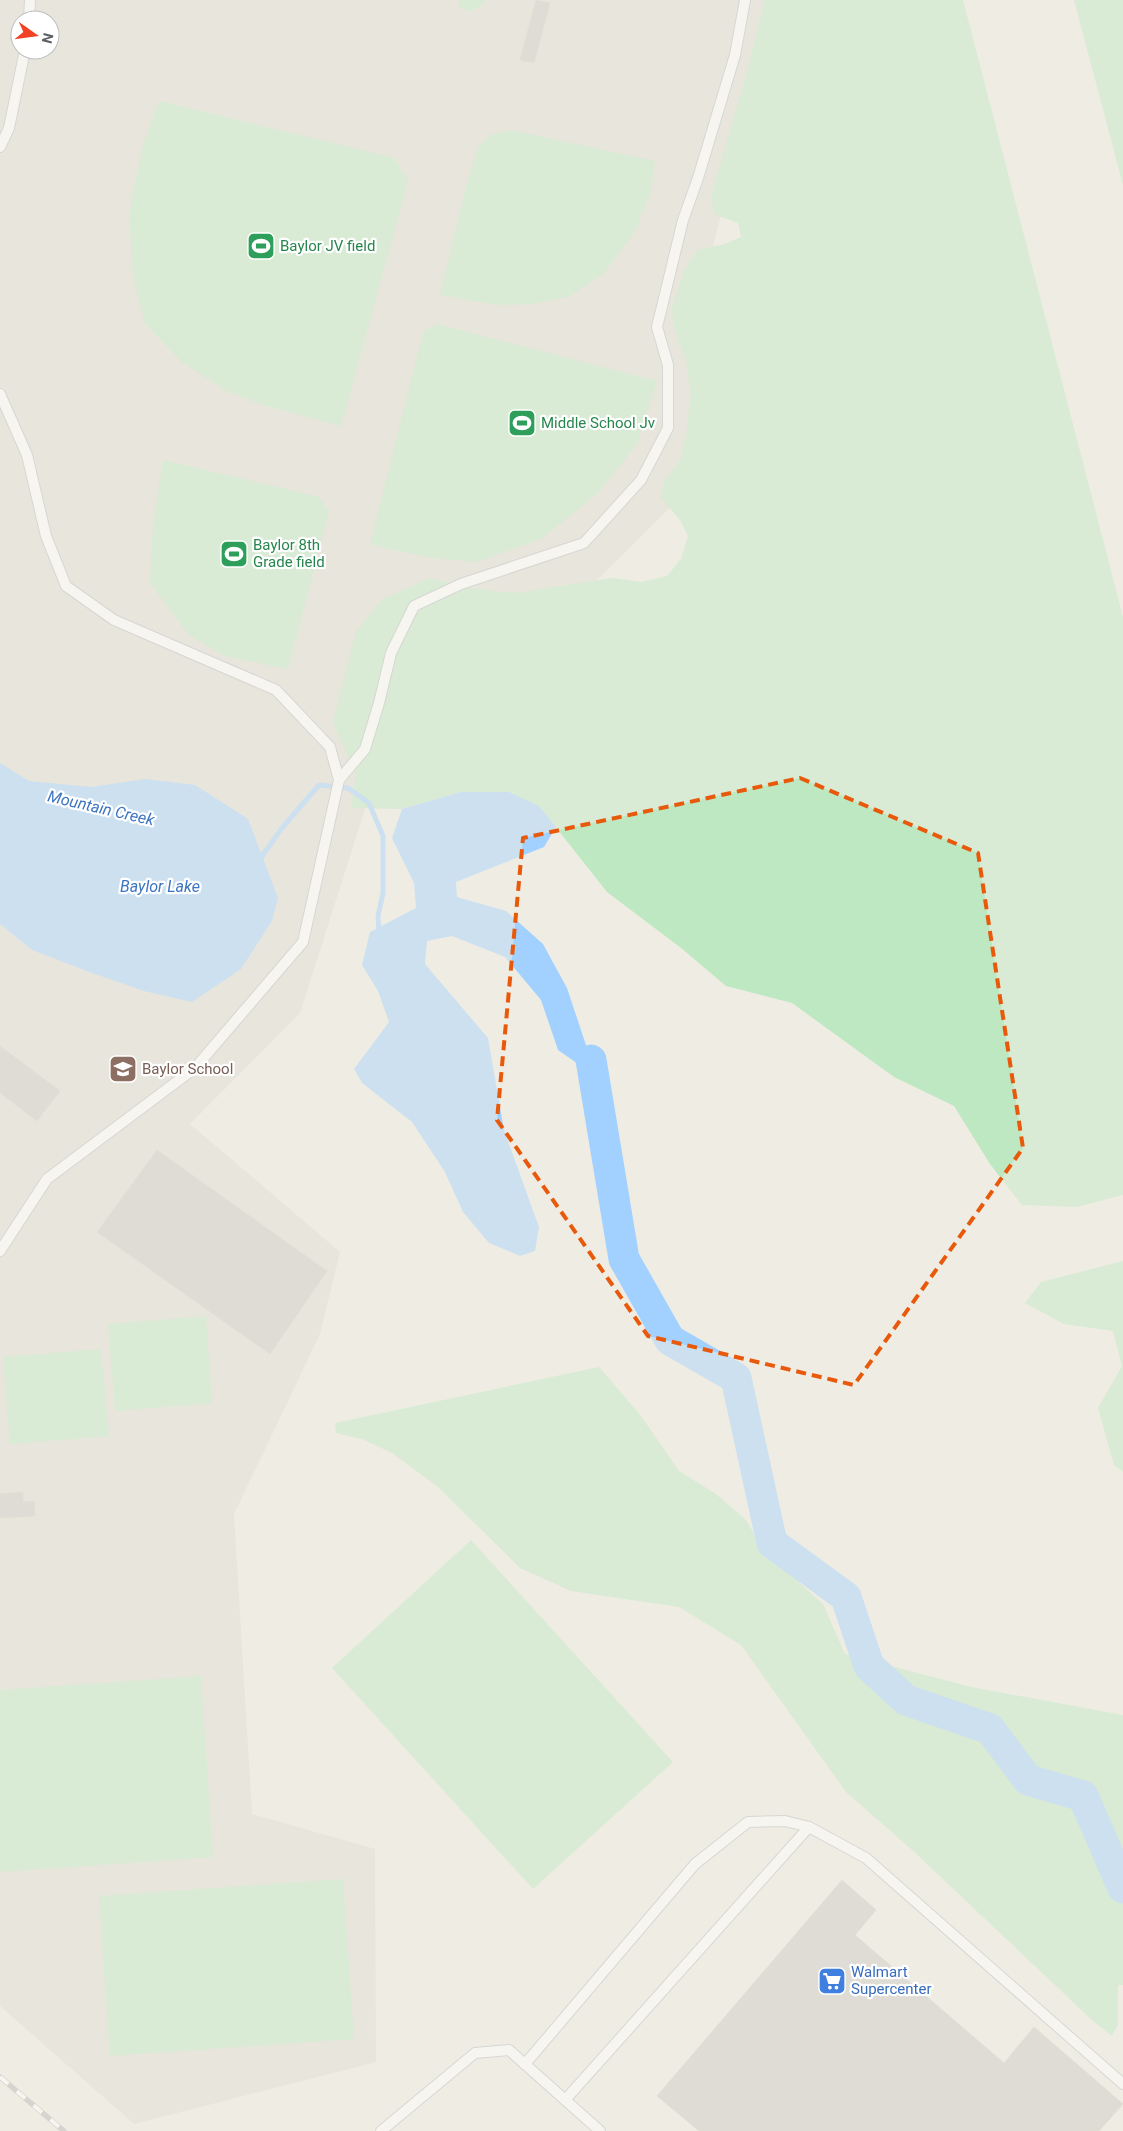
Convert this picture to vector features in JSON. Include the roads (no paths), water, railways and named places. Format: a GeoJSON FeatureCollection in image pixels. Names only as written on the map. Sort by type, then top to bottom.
{"type":"FeatureCollection","features":[{"type":"Feature","properties":{"kind":"lane"},"geometry":{"type":"LineString","coordinates":[[0,1251],[47,1179],[195,1068],[303,942],[340,780],[365,749],[379,704],[391,653],[414,606],[461,584],[584,543],[641,480],[668,428],[668,365],[658,327],[683,220],[698,178],[735,55],[745,0]]}},
{"type":"Feature","properties":{"kind":"lane"},"geometry":{"type":"LineString","coordinates":[[0,146],[9,128],[23,60]]}},
{"type":"Feature","properties":{"kind":"lane"},"geometry":{"type":"LineString","coordinates":[[0,394],[27,455],[46,536],[66,586],[114,620],[276,690],[330,747],[340,780]]}},
{"type":"Feature","properties":{"kind":"lane"},"geometry":{"type":"LineString","coordinates":[[525,2064],[695,1864],[748,1822],[785,1821],[809,1827],[866,1858],[1123,2084]]}},
{"type":"Feature","properties":{"kind":"lane"},"geometry":{"type":"LineString","coordinates":[[565,2100],[809,1827]]}},
{"type":"Feature","properties":{"kind":"lane"},"geometry":{"type":"LineString","coordinates":[[381,2131],[475,2053],[509,2050],[600,2131]]}},
{"type":"Feature","properties":{"kind":"water","name":"Baylor Lake"},"geometry":{"type":"Polygon","coordinates":[[[0,763],[29,781],[91,787],[145,779],[195,785],[248,819],[278,898],[272,921],[241,969],[192,1002],[144,991],[32,950],[0,924],[0,763]]]}},
{"type":"Feature","properties":{"kind":"water"},"geometry":{"type":"Polygon","coordinates":[[[461,792],[509,792],[539,806],[556,827],[544,847],[456,882],[457,897],[506,911],[543,944],[567,988],[591,1060],[578,1064],[558,1050],[541,1000],[505,957],[452,936],[427,941],[425,964],[488,1038],[504,1130],[539,1227],[535,1251],[520,1256],[489,1243],[463,1212],[445,1172],[412,1122],[362,1083],[354,1069],[389,1022],[378,991],[362,965],[370,932],[416,908],[414,883],[392,838],[402,809],[461,792]]]}},
{"type":"Feature","properties":{"kind":"waterway","name":"Mountain Creek"},"geometry":{"type":"LineString","coordinates":[[260,859],[282,828],[319,785],[348,788],[369,803],[383,836],[383,893],[378,916],[379,934]]}},
{"type":"Feature","properties":{"kind":"waterway"},"geometry":{"type":"LineString","coordinates":[[591,1060],[624,1259],[670,1340],[736,1378],[772,1543],[846,1597],[869,1666],[906,1700],[990,1729],[1028,1780],[1083,1796],[1123,1888]]}},
{"type":"Feature","properties":{"kind":"railway"},"geometry":{"type":"LineString","coordinates":[[0,2077],[64,2131]]}},
{"type":"Feature","properties":{"kind":"place","name":"Baylor JV field"},"geometry":{"type":"Point","coordinates":[261,246]}},
{"type":"Feature","properties":{"kind":"place","name":"Middle School Jv"},"geometry":{"type":"Point","coordinates":[522,423]}},
{"type":"Feature","properties":{"kind":"place","name":"Baylor 8th Grade field"},"geometry":{"type":"Point","coordinates":[234,554]}},
{"type":"Feature","properties":{"kind":"place","name":"Baylor School"},"geometry":{"type":"Point","coordinates":[123,1069]}},
{"type":"Feature","properties":{"kind":"place","name":"Walmart Supercenter"},"geometry":{"type":"Point","coordinates":[832,1981]}}]}
